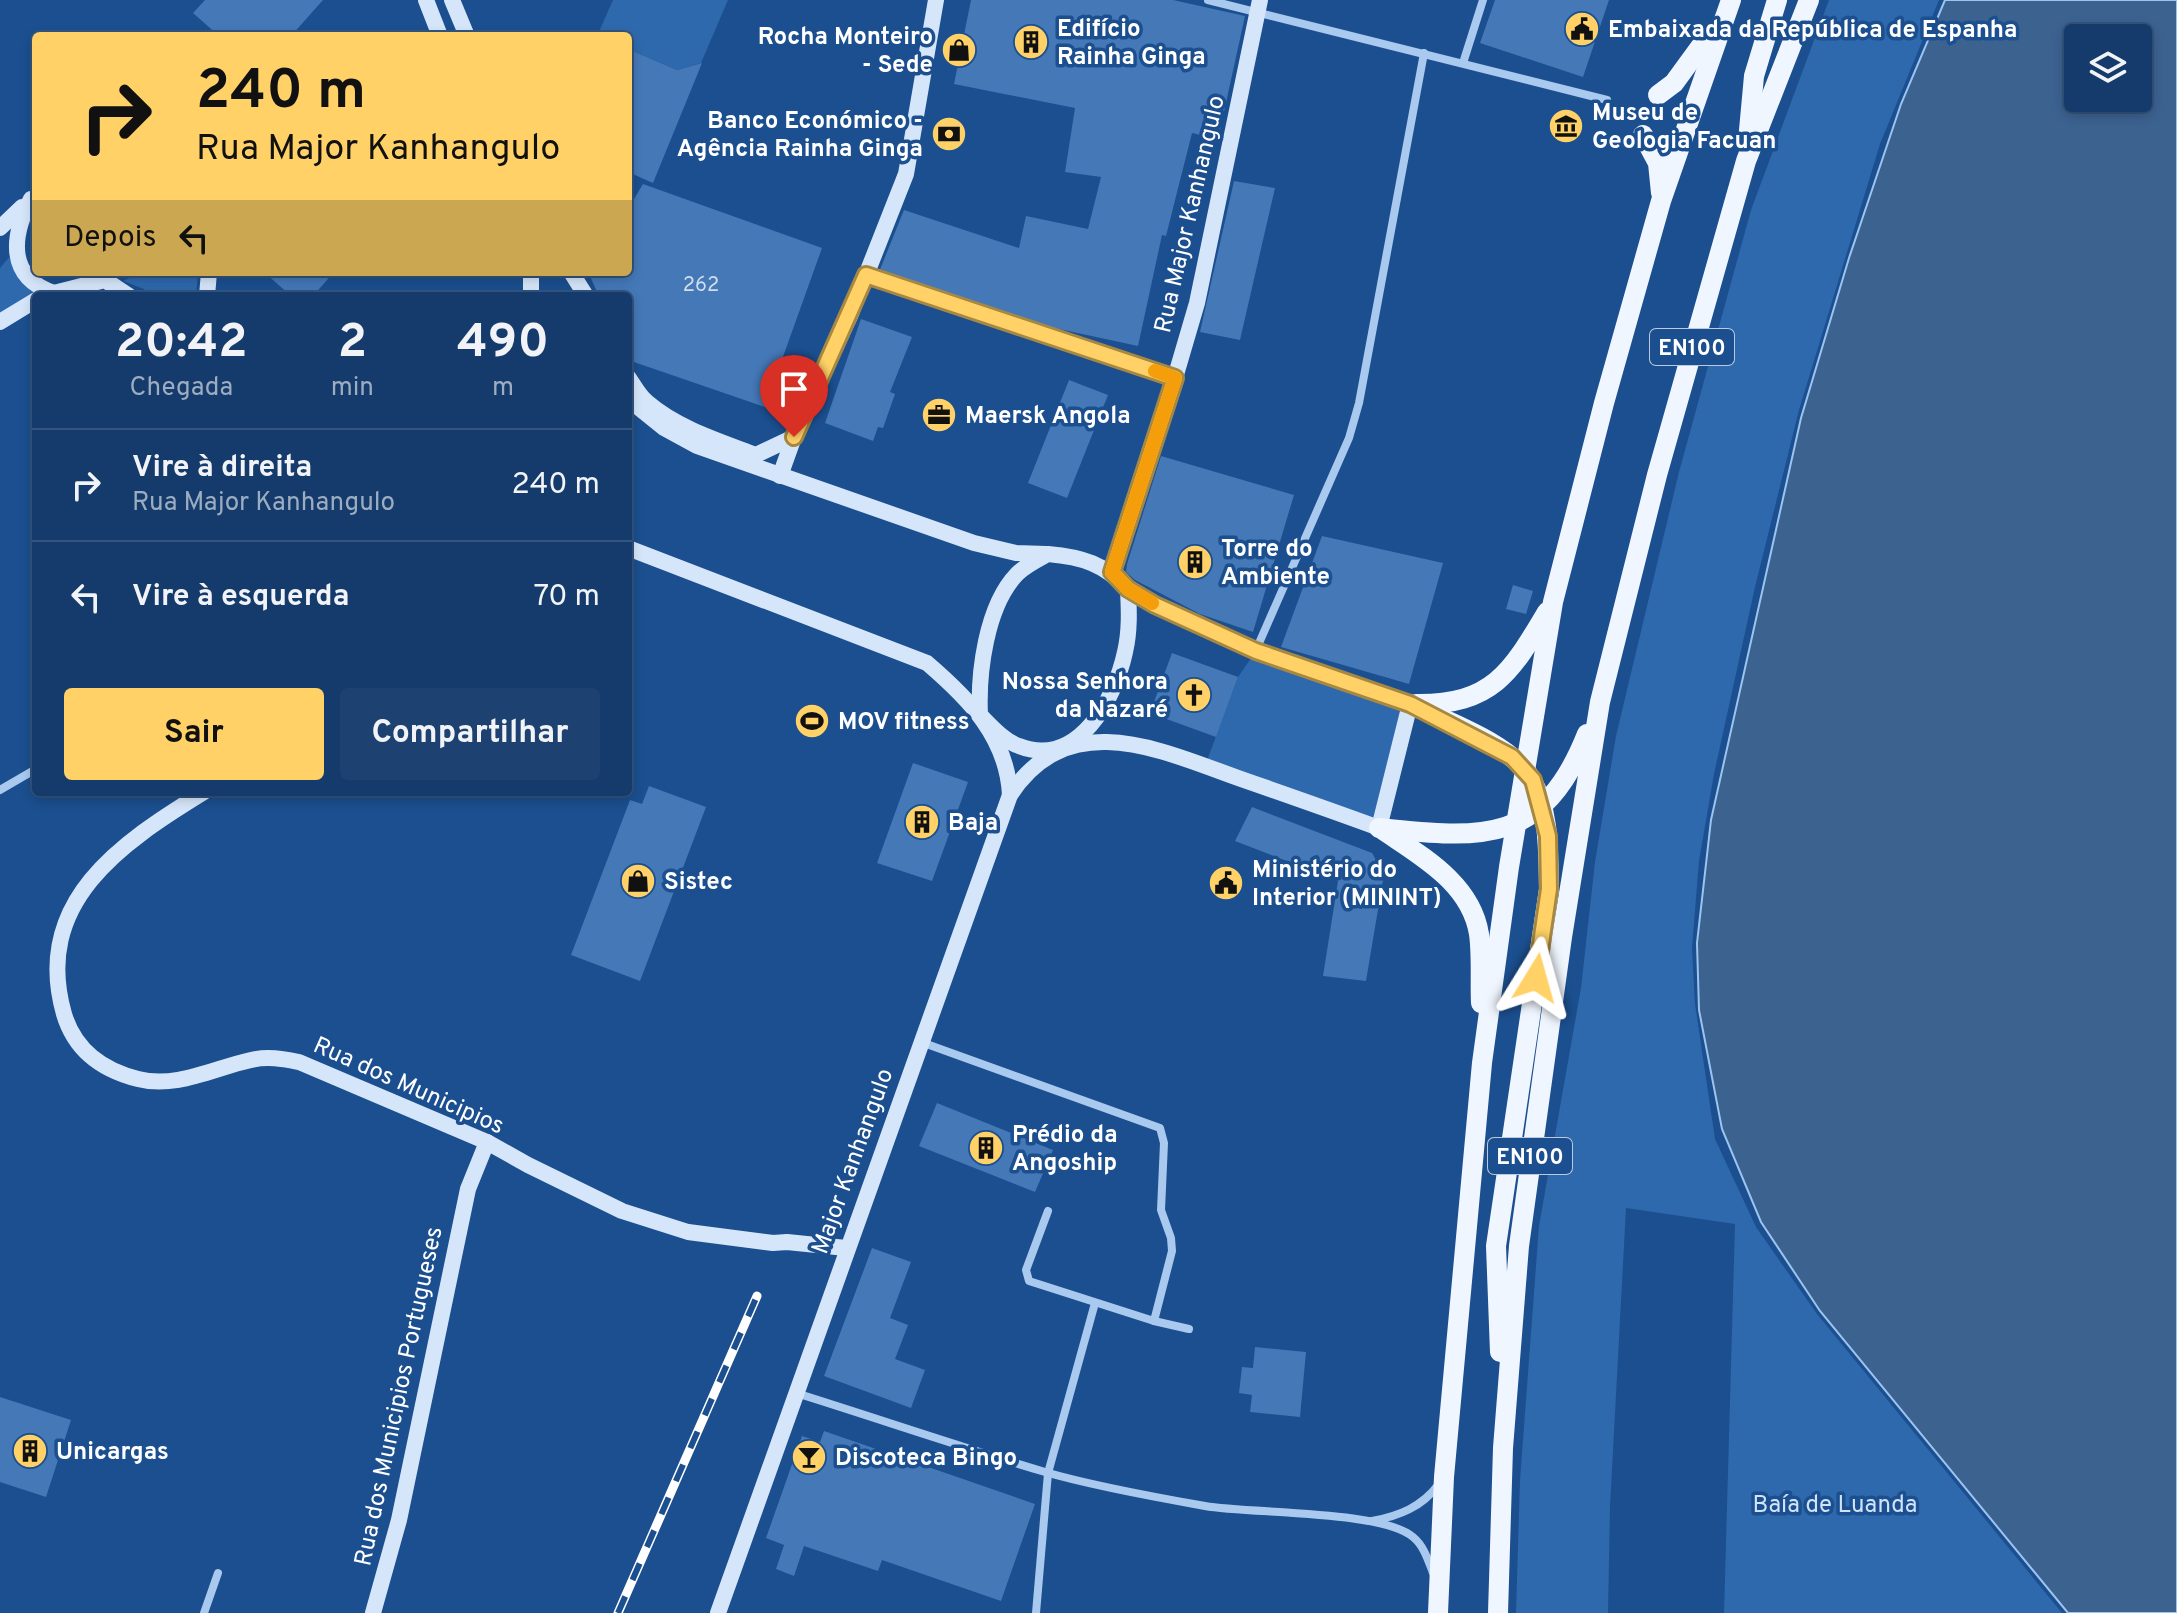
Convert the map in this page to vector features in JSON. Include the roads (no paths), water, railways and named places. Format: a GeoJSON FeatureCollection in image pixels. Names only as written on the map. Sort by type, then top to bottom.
{"type":"FeatureCollection","features":[{"type":"Feature","properties":{"kind":"main road","name":"EN100"},"geometry":{"type":"LineString","coordinates":[[1746,161],[1754,76],[1777,0]]}},
{"type":"Feature","properties":{"kind":"main road","name":"EN100"},"geometry":{"type":"LineString","coordinates":[[1498,1613],[1503,1448],[1519,1246],[1564,923],[1600,702],[1661,460],[1746,161],[1809,0]]}},
{"type":"Feature","properties":{"kind":"main road","name":"EN100"},"geometry":{"type":"LineString","coordinates":[[1658,95],[1674,83],[1728,8]]}},
{"type":"Feature","properties":{"kind":"main road","name":"EN100"},"geometry":{"type":"LineString","coordinates":[[1438,1613],[1444,1477],[1482,1063],[1516,824],[1553,602],[1604,403],[1661,201],[1728,8]]}},
{"type":"Feature","properties":{"kind":"main road"},"geometry":{"type":"LineString","coordinates":[[1643,135],[1658,163],[1661,201]]}},
{"type":"Feature","properties":{"kind":"main road","name":"EN100"},"geometry":{"type":"LineString","coordinates":[[1410,704],[1439,704],[1478,695],[1507,673],[1553,602]]}},
{"type":"Feature","properties":{"kind":"main road"},"geometry":{"type":"LineString","coordinates":[[1379,828],[1463,836],[1516,824],[1561,786],[1578,756],[1600,702]]}},
{"type":"Feature","properties":{"kind":"main road"},"geometry":{"type":"LineString","coordinates":[[1410,704],[1512,757],[1533,780],[1548,836],[1549,889],[1496,1246],[1503,1448]]}},
{"type":"Feature","properties":{"kind":"main road"},"geometry":{"type":"LineString","coordinates":[[1379,828],[1451,880],[1472,910],[1479,934],[1482,1063]]}},
{"type":"Feature","properties":{"kind":"street"},"geometry":{"type":"LineString","coordinates":[[426,0],[438,32]]}},
{"type":"Feature","properties":{"kind":"street"},"geometry":{"type":"LineString","coordinates":[[452,0],[465,32]]}},
{"type":"Feature","properties":{"kind":"street"},"geometry":{"type":"LineString","coordinates":[[780,476],[906,174],[936,0]]}},
{"type":"Feature","properties":{"kind":"street"},"geometry":{"type":"LineString","coordinates":[[1208,0],[1259,5],[1424,53],[1607,100]]}},
{"type":"Feature","properties":{"kind":"street"},"geometry":{"type":"LineString","coordinates":[[1463,63],[1483,0]]}},
{"type":"Feature","properties":{"kind":"street","name":"Rua Major Kanhangulo"},"geometry":{"type":"LineString","coordinates":[[1112,572],[1197,303],[1259,5]]}},
{"type":"Feature","properties":{"kind":"street"},"geometry":{"type":"LineString","coordinates":[[1256,651],[1349,438],[1359,403],[1424,53]]}},
{"type":"Feature","properties":{"kind":"street"},"geometry":{"type":"LineString","coordinates":[[0,228],[32,200]]}},
{"type":"Feature","properties":{"kind":"street"},"geometry":{"type":"LineString","coordinates":[[32,201],[19,221],[17,258],[31,279],[46,292]]}},
{"type":"Feature","properties":{"kind":"street"},"geometry":{"type":"LineString","coordinates":[[866,275],[1175,378]]}},
{"type":"Feature","properties":{"kind":"street"},"geometry":{"type":"LineString","coordinates":[[57,292],[114,276]]}},
{"type":"Feature","properties":{"kind":"street"},"geometry":{"type":"LineString","coordinates":[[105,280],[123,292]]}},
{"type":"Feature","properties":{"kind":"street"},"geometry":{"type":"LineString","coordinates":[[0,322],[32,302]]}},
{"type":"Feature","properties":{"kind":"street"},"geometry":{"type":"LineString","coordinates":[[632,383],[645,401],[670,417],[703,435],[756,455],[794,437]]}},
{"type":"Feature","properties":{"kind":"street"},"geometry":{"type":"LineString","coordinates":[[632,403],[654,422],[697,446],[974,543],[1016,553],[1080,558],[1112,572],[1128,589],[1155,605],[1256,651],[1410,704],[1379,828],[1148,746],[1107,742],[1041,750],[1019,746],[1000,735],[963,695],[927,663],[632,550]]}},
{"type":"Feature","properties":{"kind":"street"},"geometry":{"type":"LineString","coordinates":[[1010,795],[1009,773],[1002,753],[980,715],[979,685],[984,649],[1007,586],[1018,573],[1048,554]]}},
{"type":"Feature","properties":{"kind":"street"},"geometry":{"type":"LineString","coordinates":[[1065,748],[1099,714],[1114,687],[1125,651],[1129,619],[1128,589]]}},
{"type":"Feature","properties":{"kind":"street","name":"Major Kanhangulo"},"geometry":{"type":"LineString","coordinates":[[718,1613],[1010,795],[1022,777],[1065,748]]}},
{"type":"Feature","properties":{"kind":"street"},"geometry":{"type":"LineString","coordinates":[[0,790],[32,771]]}},
{"type":"Feature","properties":{"kind":"street","name":"Rua dos Municipios"},"geometry":{"type":"LineString","coordinates":[[198,796],[142,831],[105,861],[84,887],[68,916],[56,971],[58,991],[69,1030],[82,1049],[99,1065],[141,1080],[168,1081],[252,1060],[275,1057],[299,1062],[487,1142],[622,1211],[688,1232],[760,1242],[846,1248]]}},
{"type":"Feature","properties":{"kind":"street"},"geometry":{"type":"LineString","coordinates":[[920,1042],[1160,1128],[1164,1143],[1161,1210],[1171,1238],[1172,1251],[1154,1321]]}},
{"type":"Feature","properties":{"kind":"street","name":"Rua dos Municipios Portugueses"},"geometry":{"type":"LineString","coordinates":[[373,1613],[399,1520],[468,1189],[487,1142]]}},
{"type":"Feature","properties":{"kind":"street"},"geometry":{"type":"LineString","coordinates":[[1048,1211],[1026,1276],[1029,1281],[1189,1329]]}},
{"type":"Feature","properties":{"kind":"street"},"geometry":{"type":"LineString","coordinates":[[1036,1613],[1048,1473],[1095,1303]]}},
{"type":"Feature","properties":{"kind":"street"},"geometry":{"type":"LineString","coordinates":[[796,1393],[1048,1473],[1207,1506],[1367,1522],[1407,1532],[1426,1552],[1438,1588]]}},
{"type":"Feature","properties":{"kind":"street"},"geometry":{"type":"LineString","coordinates":[[1367,1522],[1415,1507],[1430,1495],[1444,1477]]}},
{"type":"Feature","properties":{"kind":"street"},"geometry":{"type":"LineString","coordinates":[[204,1613],[218,1573]]}},
{"type":"Feature","properties":{"kind":"railway"},"geometry":{"type":"LineString","coordinates":[[618,1613],[757,1296]]}},
{"type":"Feature","properties":{"kind":"place","name":"Embaixada da República de Espanha"},"geometry":{"type":"Point","coordinates":[1582,29]}},
{"type":"Feature","properties":{"kind":"place","name":"Edifício Rainha Ginga"},"geometry":{"type":"Point","coordinates":[1031,42]}},
{"type":"Feature","properties":{"kind":"place","name":"Rocha Monteiro - Sede"},"geometry":{"type":"Point","coordinates":[959,50]}},
{"type":"Feature","properties":{"kind":"place","name":"Museu de Geologia Facuan"},"geometry":{"type":"Point","coordinates":[1566,126]}},
{"type":"Feature","properties":{"kind":"place","name":"Banco Económico - Agência Rainha Ginga"},"geometry":{"type":"Point","coordinates":[949,134]}},
{"type":"Feature","properties":{"kind":"place","name":"Maersk Angola"},"geometry":{"type":"Point","coordinates":[939,415]}},
{"type":"Feature","properties":{"kind":"place","name":"Torre do Ambiente"},"geometry":{"type":"Point","coordinates":[1195,562]}},
{"type":"Feature","properties":{"kind":"place","name":"Nossa Senhora da Nazaré"},"geometry":{"type":"Point","coordinates":[1194,695]}},
{"type":"Feature","properties":{"kind":"place","name":"MOV fitness"},"geometry":{"type":"Point","coordinates":[812,721]}},
{"type":"Feature","properties":{"kind":"place","name":"Baja"},"geometry":{"type":"Point","coordinates":[922,822]}},
{"type":"Feature","properties":{"kind":"place","name":"Sistec"},"geometry":{"type":"Point","coordinates":[638,881]}},
{"type":"Feature","properties":{"kind":"place","name":"Ministério do Interior (MININT)"},"geometry":{"type":"Point","coordinates":[1226,883]}},
{"type":"Feature","properties":{"kind":"place","name":"Prédio da Angoship"},"geometry":{"type":"Point","coordinates":[986,1148]}},
{"type":"Feature","properties":{"kind":"place","name":"Unicargas"},"geometry":{"type":"Point","coordinates":[30,1451]}},
{"type":"Feature","properties":{"kind":"place","name":"Discoteca Bingo"},"geometry":{"type":"Point","coordinates":[809,1457]}},
{"type":"Feature","properties":{"kind":"park label","name":"Baía de Luanda"},"geometry":{"type":"Point","coordinates":[1835,1504]}}]}
